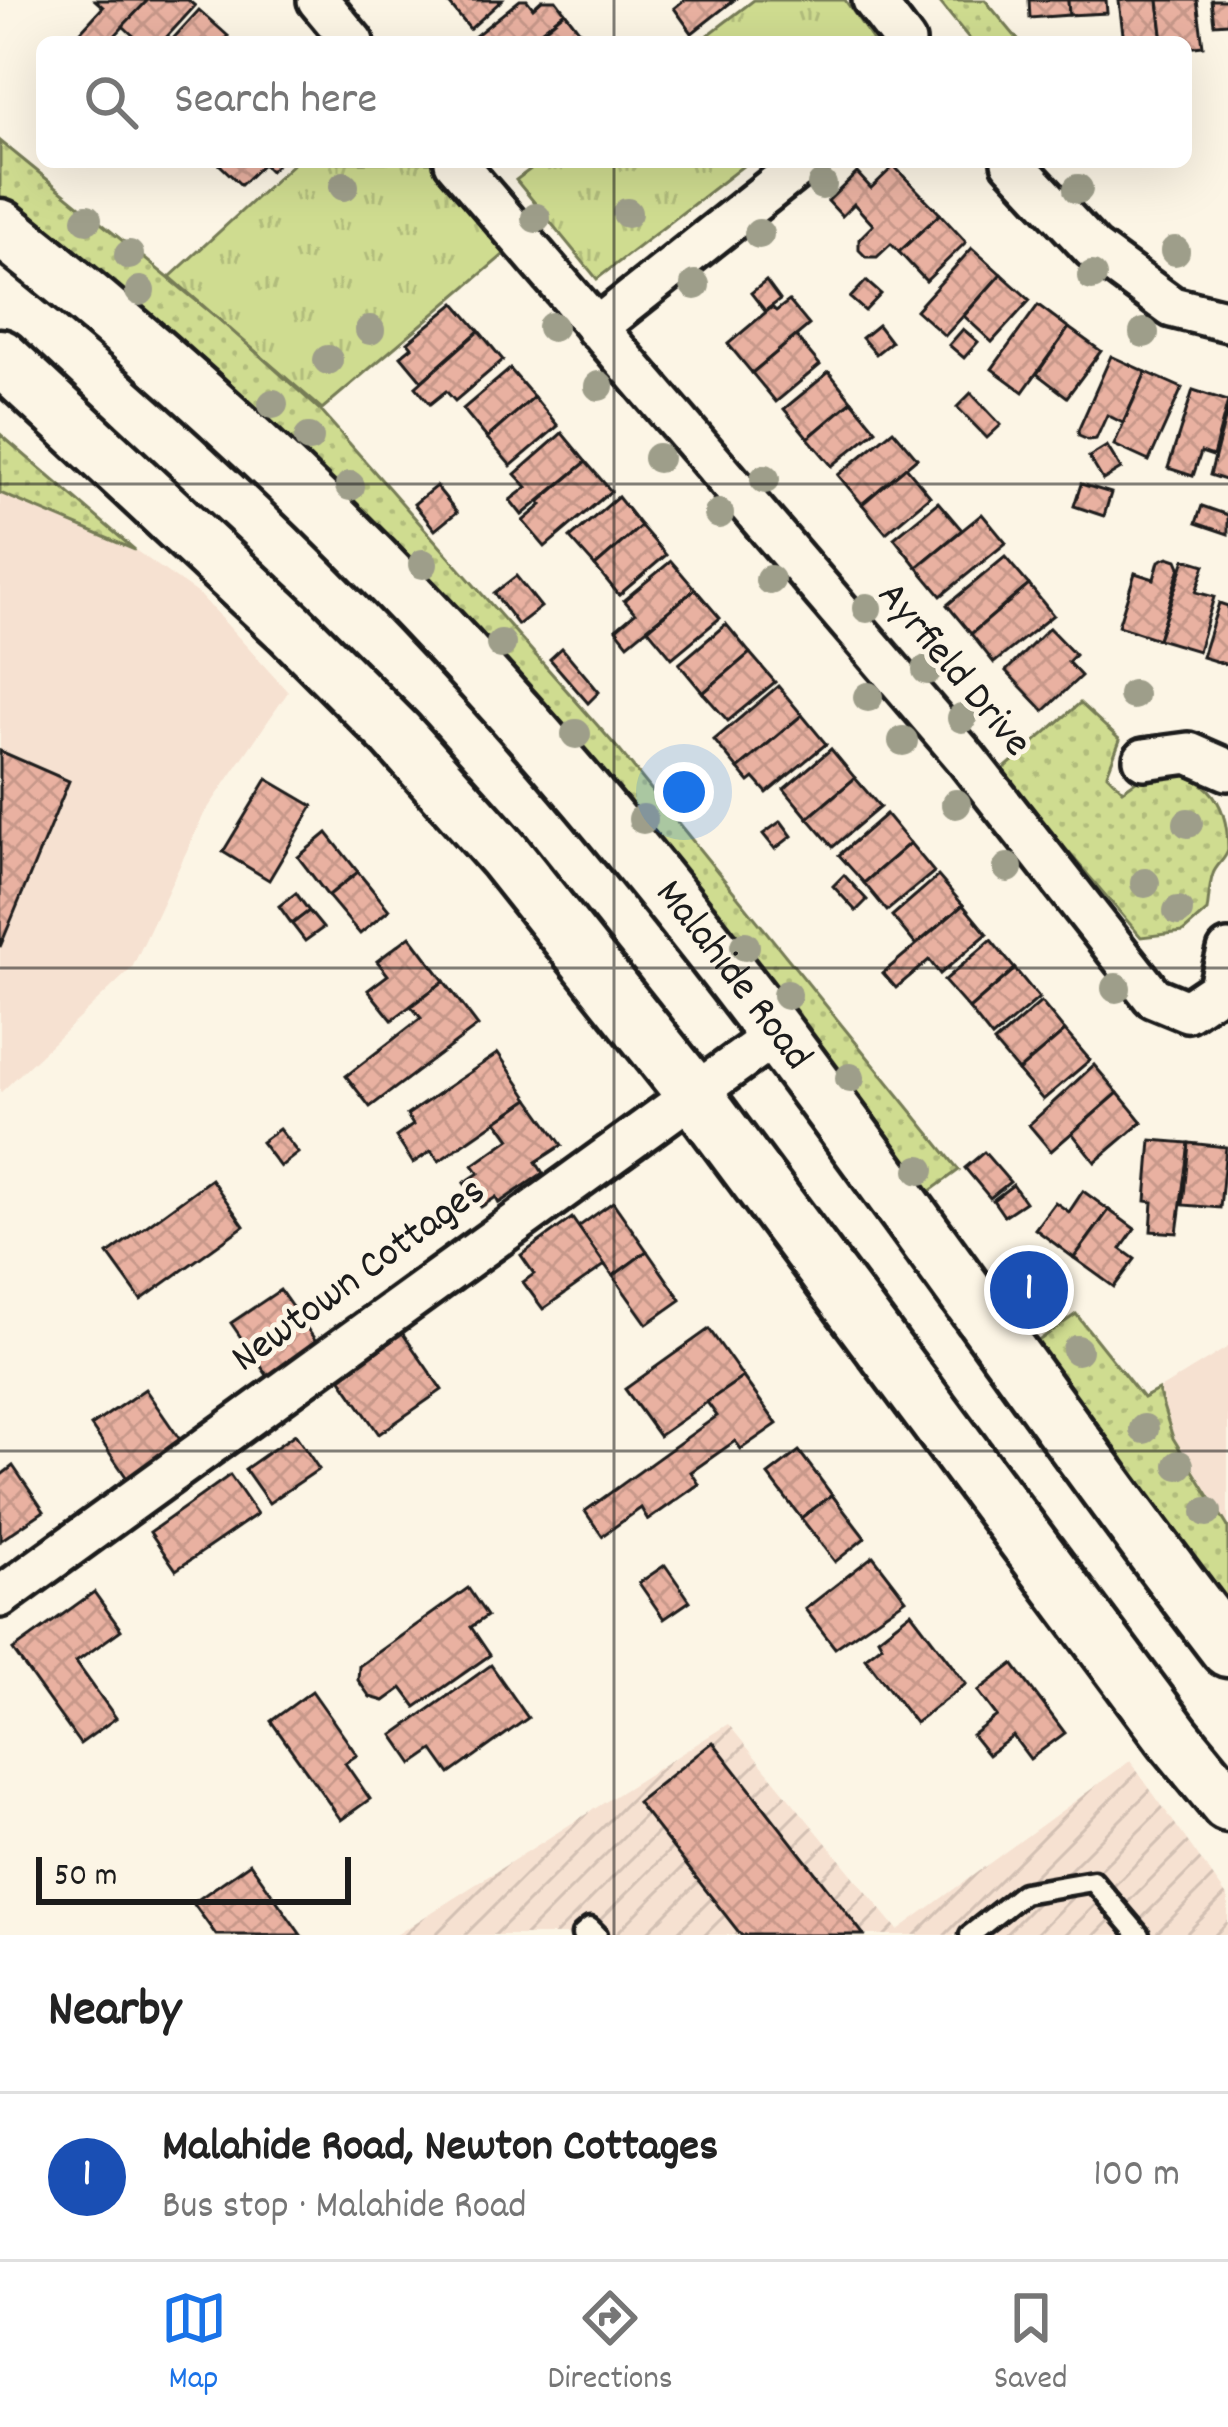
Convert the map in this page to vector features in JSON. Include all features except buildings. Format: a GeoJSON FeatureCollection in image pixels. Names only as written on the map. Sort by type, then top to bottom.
{"type":"FeatureCollection","features":[{"type":"Feature","properties":{"kind":"main road","name":"Malahide Road"},"geometry":{"type":"LineString","coordinates":[[0,227],[81,291],[264,453],[436,625],[568,774],[777,1034],[980,1318],[1228,1649]]}},
{"type":"Feature","properties":{"kind":"main road"},"geometry":{"type":"LineString","coordinates":[[0,357],[396,734],[504,855],[694,1094],[1173,1737],[1228,1804]]}},
{"type":"Feature","properties":{"kind":"street"},"geometry":{"type":"LineString","coordinates":[[318,0],[348,36]]}},
{"type":"Feature","properties":{"kind":"street"},"geometry":{"type":"LineString","coordinates":[[873,0],[900,36]]}},
{"type":"Feature","properties":{"kind":"street","name":"Ayrfield Drive"},"geometry":{"type":"LineString","coordinates":[[460,168],[964,756],[1154,997],[1187,1011],[1218,990],[1228,951]]}},
{"type":"Feature","properties":{"kind":"street"},"geometry":{"type":"LineString","coordinates":[[596,328],[797,168]]}},
{"type":"Feature","properties":{"kind":"street"},"geometry":{"type":"LineString","coordinates":[[1018,168],[1093,249],[1172,307],[1228,321]]}},
{"type":"Feature","properties":{"kind":"street"},"geometry":{"type":"LineString","coordinates":[[0,391],[178,522]]}},
{"type":"Feature","properties":{"kind":"street"},"geometry":{"type":"LineString","coordinates":[[1144,759],[1189,753],[1228,770]]}},
{"type":"Feature","properties":{"kind":"street","name":"Newtown Cottages"},"geometry":{"type":"LineString","coordinates":[[0,1597],[777,1034]]}},
{"type":"Feature","properties":{"kind":"lane"},"geometry":{"type":"LineString","coordinates":[[970,1935],[1023,1893],[1093,1881],[1139,1935]]}},
{"type":"Feature","properties":{"kind":"lane"},"geometry":{"type":"LineString","coordinates":[[581,1935],[590,1928],[597,1935]]}},
{"type":"Feature","properties":{"kind":"shaded area"},"geometry":{"type":"Polygon","coordinates":[[[0,493],[135,550],[201,596],[288,692],[204,814],[132,968],[0,1093],[0,493]]]}},
{"type":"Feature","properties":{"kind":"shaded area"},"geometry":{"type":"Polygon","coordinates":[[[1228,1347],[1228,1525],[1174,1437],[1158,1390],[1228,1347]]]}},
{"type":"Feature","properties":{"kind":"shaded area"},"geometry":{"type":"Polygon","coordinates":[[[728,1724],[898,1930],[1130,1761],[1228,1898],[1228,1935],[396,1935],[728,1724]]]}},
{"type":"Feature","properties":{"kind":"green space"},"geometry":{"type":"Polygon","coordinates":[[[754,0],[845,0],[870,36],[707,36],[754,0]]]}},
{"type":"Feature","properties":{"kind":"green space"},"geometry":{"type":"Polygon","coordinates":[[[938,0],[985,0],[1015,36],[967,36],[938,0]]]}},
{"type":"Feature","properties":{"kind":"green space"},"geometry":{"type":"Polygon","coordinates":[[[0,141],[225,324],[321,411],[620,751],[959,1170],[904,1210],[569,773],[0,226],[0,141]]]}},
{"type":"Feature","properties":{"kind":"green space"},"geometry":{"type":"Polygon","coordinates":[[[288,168],[459,168],[521,240],[322,409],[170,277],[288,168]]]}},
{"type":"Feature","properties":{"kind":"green space"},"geometry":{"type":"Polygon","coordinates":[[[532,168],[740,168],[597,279],[516,180],[532,168]]]}},
{"type":"Feature","properties":{"kind":"green space"},"geometry":{"type":"Polygon","coordinates":[[[0,434],[135,550],[0,493],[0,434]]]}},
{"type":"Feature","properties":{"kind":"green space"},"geometry":{"type":"Polygon","coordinates":[[[1080,703],[1120,740],[1107,774],[1123,790],[1153,769],[1170,771],[1198,781],[1223,814],[1228,850],[1213,874],[1207,911],[1183,932],[1141,937],[1000,772],[1080,703]]]}},
{"type":"Feature","properties":{"kind":"green space"},"geometry":{"type":"Polygon","coordinates":[[[1076,1314],[1143,1398],[1158,1390],[1173,1438],[1228,1527],[1228,1651],[1013,1359],[1076,1314]]]}},
{"type":"Feature","properties":{"kind":"place","name":"Malahide Road, Newton Cottages"},"geometry":{"type":"Point","coordinates":[1029,1290]}}]}
